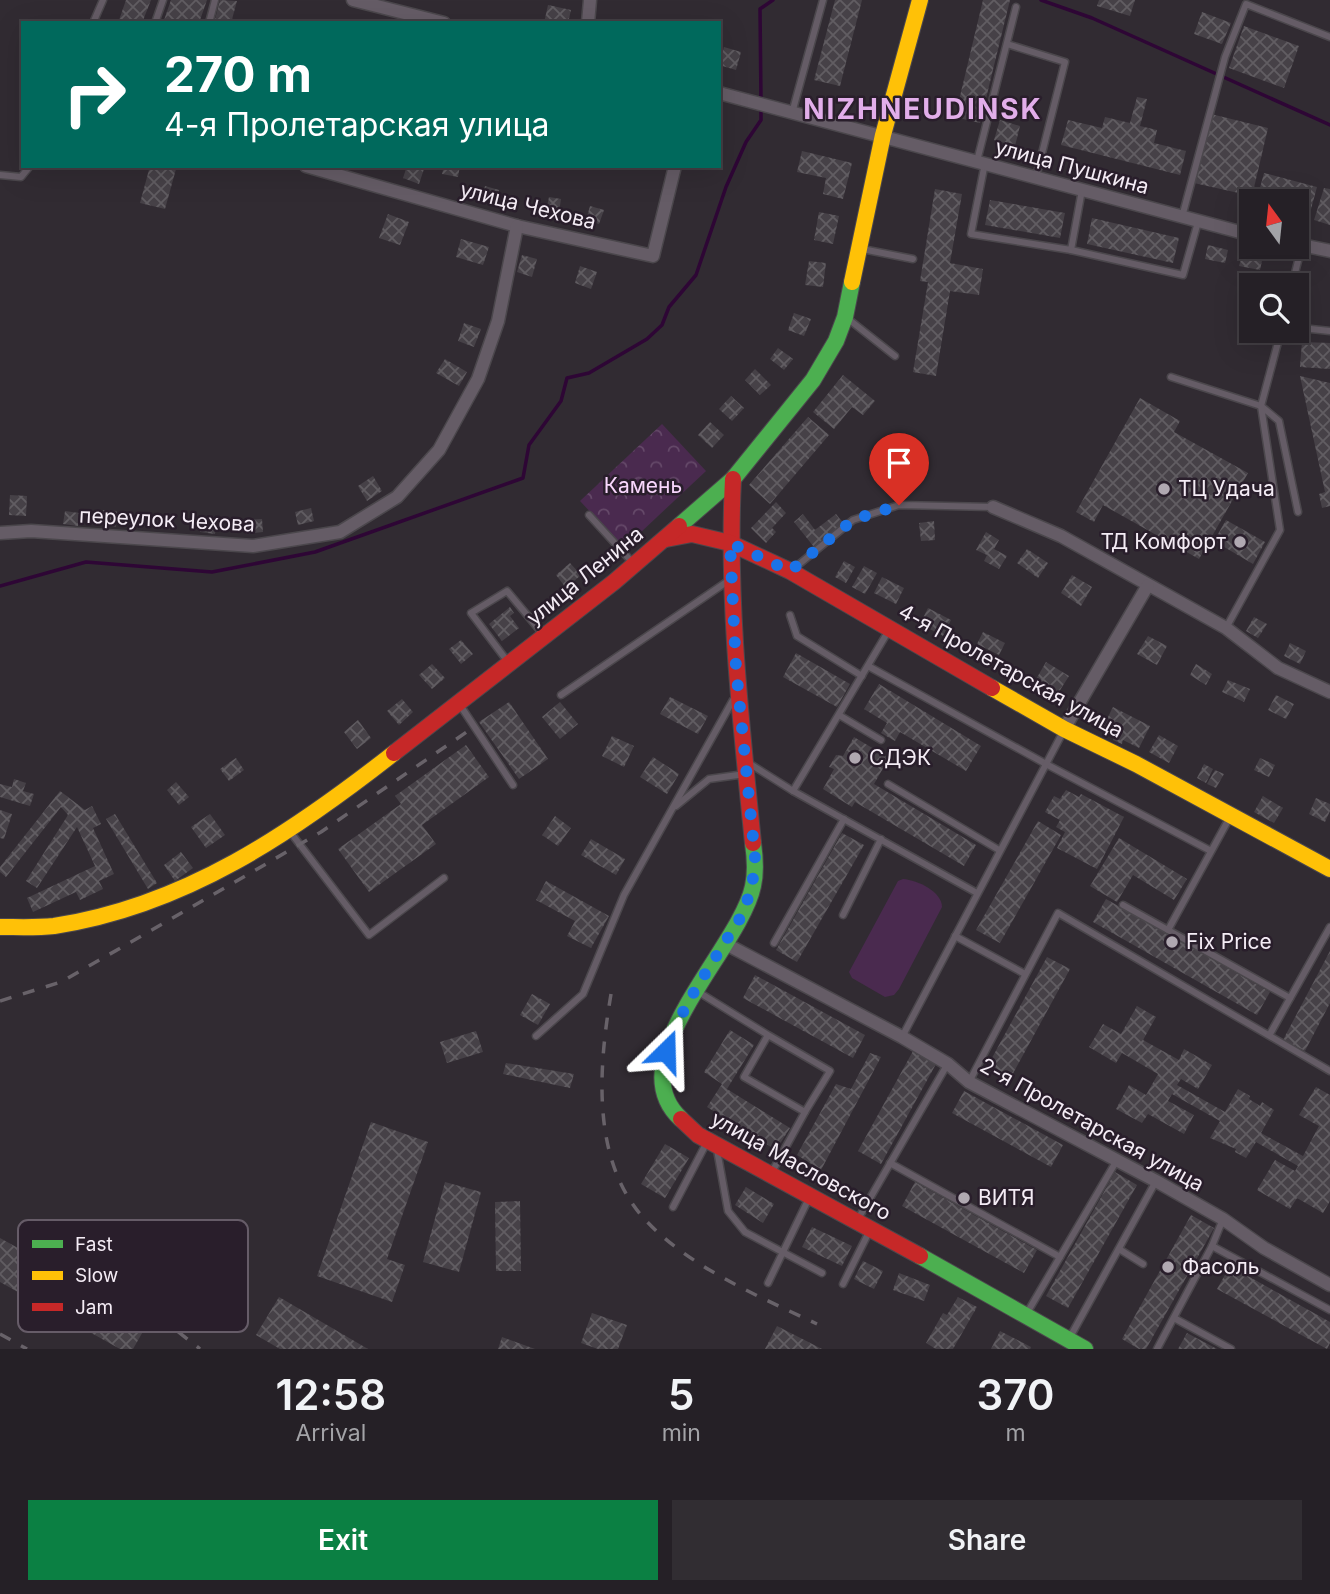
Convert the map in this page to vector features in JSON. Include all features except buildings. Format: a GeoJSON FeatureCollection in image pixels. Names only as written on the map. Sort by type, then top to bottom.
{"type":"FeatureCollection","features":[{"type":"Feature","properties":{"kind":"street"},"geometry":{"type":"LineString","coordinates":[[588,21],[590,0]]}},
{"type":"Feature","properties":{"kind":"street","name":"улица Ленина"},"geometry":{"type":"LineString","coordinates":[[0,928],[52,926],[120,911],[209,877],[290,831],[360,780],[544,636],[634,564],[733,479],[813,380],[836,341],[845,317],[883,135],[920,0]]}},
{"type":"Feature","properties":{"kind":"street"},"geometry":{"type":"LineString","coordinates":[[358,1],[436,21]]}},
{"type":"Feature","properties":{"kind":"street","name":"улица Пушкина"},"geometry":{"type":"LineString","coordinates":[[721,94],[1239,232]]}},
{"type":"Feature","properties":{"kind":"street","name":"улица Чехова"},"geometry":{"type":"LineString","coordinates":[[313,168],[517,226],[653,256],[675,168]]}},
{"type":"Feature","properties":{"kind":"street","name":"переулок Чехова"},"geometry":{"type":"LineString","coordinates":[[0,533],[31,531],[253,547],[340,532],[397,497],[439,450],[478,380],[498,321],[517,226]]}},
{"type":"Feature","properties":{"kind":"street"},"geometry":{"type":"LineString","coordinates":[[1309,247],[1330,251]]}},
{"type":"Feature","properties":{"kind":"street","name":"улица Масловского"},"geometry":{"type":"LineString","coordinates":[[733,479],[730,543],[738,692],[755,858],[752,887],[742,915],[670,1036],[662,1066],[665,1092],[674,1113],[698,1135],[864,1224],[1085,1349]]}},
{"type":"Feature","properties":{"kind":"street"},"geometry":{"type":"LineString","coordinates":[[993,507],[1061,536],[1226,628],[1278,668],[1330,692]]}},
{"type":"Feature","properties":{"kind":"street","name":"4-я Пролетарская улица"},"geometry":{"type":"LineString","coordinates":[[664,539],[692,534],[730,543],[790,571],[1064,729],[1136,764],[1330,869]]}},
{"type":"Feature","properties":{"kind":"street"},"geometry":{"type":"LineString","coordinates":[[1064,729],[1148,585]]}},
{"type":"Feature","properties":{"kind":"street","name":"2-я Пролетарская улица"},"geometry":{"type":"LineString","coordinates":[[724,943],[902,1037],[948,1064],[969,1082],[1156,1181],[1223,1219],[1264,1248],[1330,1285]]}},
{"type":"Feature","properties":{"kind":"lane"},"geometry":{"type":"LineString","coordinates":[[94,21],[103,0]]}},
{"type":"Feature","properties":{"kind":"lane"},"geometry":{"type":"LineString","coordinates":[[156,21],[163,0]]}},
{"type":"Feature","properties":{"kind":"lane"},"geometry":{"type":"LineString","coordinates":[[210,21],[215,0]]}},
{"type":"Feature","properties":{"kind":"lane"},"geometry":{"type":"LineString","coordinates":[[792,113],[823,0]]}},
{"type":"Feature","properties":{"kind":"lane"},"geometry":{"type":"LineString","coordinates":[[1182,217],[1215,90],[1246,4],[1330,37]]}},
{"type":"Feature","properties":{"kind":"lane"},"geometry":{"type":"LineString","coordinates":[[1016,7],[981,162],[971,233],[1071,250],[1183,275],[1198,221]]}},
{"type":"Feature","properties":{"kind":"lane"},"geometry":{"type":"LineString","coordinates":[[1007,44],[1065,62],[1036,177]]}},
{"type":"Feature","properties":{"kind":"lane"},"geometry":{"type":"LineString","coordinates":[[0,175],[21,177],[28,168]]}},
{"type":"Feature","properties":{"kind":"lane"},"geometry":{"type":"LineString","coordinates":[[1071,250],[1082,190]]}},
{"type":"Feature","properties":{"kind":"lane"},"geometry":{"type":"LineString","coordinates":[[860,248],[913,259]]}},
{"type":"Feature","properties":{"kind":"lane"},"geometry":{"type":"LineString","coordinates":[[845,317],[895,356]]}},
{"type":"Feature","properties":{"kind":"lane"},"geometry":{"type":"LineString","coordinates":[[1311,329],[1330,331]]}},
{"type":"Feature","properties":{"kind":"lane"},"geometry":{"type":"LineString","coordinates":[[1226,628],[1280,530],[1261,406],[1278,343]]}},
{"type":"Feature","properties":{"kind":"lane"},"geometry":{"type":"LineString","coordinates":[[1171,377],[1261,406],[1279,421],[1298,512]]}},
{"type":"Feature","properties":{"kind":"lane"},"geometry":{"type":"LineString","coordinates":[[790,571],[853,520],[864,516],[899,505],[993,507]]}},
{"type":"Feature","properties":{"kind":"lane"},"geometry":{"type":"LineString","coordinates":[[589,515],[634,564]]}},
{"type":"Feature","properties":{"kind":"lane"},"geometry":{"type":"LineString","coordinates":[[561,695],[732,578]]}},
{"type":"Feature","properties":{"kind":"lane"},"geometry":{"type":"LineString","coordinates":[[509,663],[471,613],[507,591],[544,636]]}},
{"type":"Feature","properties":{"kind":"lane"},"geometry":{"type":"LineString","coordinates":[[790,615],[797,636],[862,676]]}},
{"type":"Feature","properties":{"kind":"lane"},"geometry":{"type":"LineString","coordinates":[[793,791],[890,629]]}},
{"type":"Feature","properties":{"kind":"lane"},"geometry":{"type":"LineString","coordinates":[[868,666],[1211,851]]}},
{"type":"Feature","properties":{"kind":"lane"},"geometry":{"type":"LineString","coordinates":[[536,1035],[583,994],[624,895],[738,692]]}},
{"type":"Feature","properties":{"kind":"lane"},"geometry":{"type":"LineString","coordinates":[[459,703],[513,785]]}},
{"type":"Feature","properties":{"kind":"lane"},"geometry":{"type":"LineString","coordinates":[[839,715],[881,740]]}},
{"type":"Feature","properties":{"kind":"lane"},"geometry":{"type":"LineString","coordinates":[[902,1037],[1064,729]]}},
{"type":"Feature","properties":{"kind":"lane"},"geometry":{"type":"LineString","coordinates":[[672,810],[709,779],[744,767],[793,791],[977,893]]}},
{"type":"Feature","properties":{"kind":"lane"},"geometry":{"type":"LineString","coordinates":[[888,784],[999,850]]}},
{"type":"Feature","properties":{"kind":"lane"},"geometry":{"type":"LineString","coordinates":[[1168,930],[1231,815]]}},
{"type":"Feature","properties":{"kind":"lane"},"geometry":{"type":"LineString","coordinates":[[774,943],[844,819]]}},
{"type":"Feature","properties":{"kind":"lane"},"geometry":{"type":"LineString","coordinates":[[290,831],[369,935],[444,878]]}},
{"type":"Feature","properties":{"kind":"lane"},"geometry":{"type":"LineString","coordinates":[[843,915],[881,839]]}},
{"type":"Feature","properties":{"kind":"lane"},"geometry":{"type":"LineString","coordinates":[[1123,905],[1290,998]]}},
{"type":"Feature","properties":{"kind":"lane"},"geometry":{"type":"LineString","coordinates":[[969,1082],[1058,914],[1330,1071]]}},
{"type":"Feature","properties":{"kind":"lane"},"geometry":{"type":"LineString","coordinates":[[1270,1034],[1330,927]]}},
{"type":"Feature","properties":{"kind":"lane"},"geometry":{"type":"LineString","coordinates":[[955,936],[1025,974]]}},
{"type":"Feature","properties":{"kind":"lane"},"geometry":{"type":"LineString","coordinates":[[695,990],[830,1071],[771,1174]]}},
{"type":"Feature","properties":{"kind":"lane"},"geometry":{"type":"LineString","coordinates":[[768,1035],[744,1077],[805,1112]]}},
{"type":"Feature","properties":{"kind":"lane"},"geometry":{"type":"LineString","coordinates":[[843,1284],[864,1224],[890,1163],[948,1064]]}},
{"type":"Feature","properties":{"kind":"lane"},"geometry":{"type":"LineString","coordinates":[[673,1207],[712,1142]]}},
{"type":"Feature","properties":{"kind":"lane"},"geometry":{"type":"LineString","coordinates":[[712,1142],[729,1210],[745,1232],[821,1273]]}},
{"type":"Feature","properties":{"kind":"lane"},"geometry":{"type":"LineString","coordinates":[[1027,1313],[1117,1160]]}},
{"type":"Feature","properties":{"kind":"lane"},"geometry":{"type":"LineString","coordinates":[[890,1163],[1060,1257]]}},
{"type":"Feature","properties":{"kind":"lane"},"geometry":{"type":"LineString","coordinates":[[1069,1339],[1156,1181]]}},
{"type":"Feature","properties":{"kind":"lane"},"geometry":{"type":"LineString","coordinates":[[768,1283],[810,1195]]}},
{"type":"Feature","properties":{"kind":"lane"},"geometry":{"type":"LineString","coordinates":[[1157,1349],[1223,1219]]}},
{"type":"Feature","properties":{"kind":"lane"},"geometry":{"type":"LineString","coordinates":[[1212,1245],[1330,1310]]}},
{"type":"Feature","properties":{"kind":"lane"},"geometry":{"type":"LineString","coordinates":[[1119,1249],[1143,1264]]}},
{"type":"Feature","properties":{"kind":"lane"},"geometry":{"type":"LineString","coordinates":[[1174,1318],[1231,1349]]}},
{"type":"Feature","properties":{"kind":"green space","name":"Камень"},"geometry":{"type":"Polygon","coordinates":[[[662,424],[706,471],[624,548],[580,501],[662,424]]]}},
{"type":"Feature","properties":{"kind":"green space"},"geometry":{"type":"Polygon","coordinates":[[[903,879],[934,892],[942,907],[899,989],[894,995],[885,997],[852,978],[849,972],[898,881],[903,879]]]}},
{"type":"Feature","properties":{"kind":"waterway"},"geometry":{"type":"LineString","coordinates":[[761,100],[760,9],[773,0]]}},
{"type":"Feature","properties":{"kind":"waterway"},"geometry":{"type":"LineString","coordinates":[[1041,0],[1092,18],[1330,125]]}},
{"type":"Feature","properties":{"kind":"waterway"},"geometry":{"type":"LineString","coordinates":[[0,586],[86,562],[212,572],[315,552],[523,478],[529,445],[561,401],[567,378],[589,373],[647,339],[662,325],[669,307],[696,275],[726,187],[746,142],[761,120],[761,107]]}},
{"type":"Feature","properties":{"kind":"railway"},"geometry":{"type":"LineString","coordinates":[[0,1001],[61,982],[171,919],[321,832],[471,729]]}},
{"type":"Feature","properties":{"kind":"railway"},"geometry":{"type":"LineString","coordinates":[[611,994],[604,1050],[603,1109],[606,1138],[625,1191],[641,1215],[678,1249],[723,1278],[817,1324]]}},
{"type":"Feature","properties":{"kind":"railway"},"geometry":{"type":"LineString","coordinates":[[179,1332],[200,1349]]}},
{"type":"Feature","properties":{"kind":"railway"},"geometry":{"type":"LineString","coordinates":[[0,1334],[27,1349]]}},
{"type":"Feature","properties":{"kind":"traffic: fast"},"geometry":{"type":"LineString","coordinates":[[679,526],[733,479],[813,380],[836,341],[845,317],[852,282]]}},
{"type":"Feature","properties":{"kind":"traffic: fast"},"geometry":{"type":"LineString","coordinates":[[681,1119],[665,1095],[663,1067],[672,1036],[688,1004],[744,912],[754,881],[753,843]]}},
{"type":"Feature","properties":{"kind":"traffic: fast"},"geometry":{"type":"LineString","coordinates":[[920,1256],[1085,1349]]}},
{"type":"Feature","properties":{"kind":"traffic: slow"},"geometry":{"type":"LineString","coordinates":[[852,282],[883,135],[920,0]]}},
{"type":"Feature","properties":{"kind":"traffic: slow"},"geometry":{"type":"LineString","coordinates":[[992,688],[1064,729],[1136,764],[1330,869]]}},
{"type":"Feature","properties":{"kind":"traffic: slow"},"geometry":{"type":"LineString","coordinates":[[0,927],[54,926],[102,916],[148,902],[192,884],[276,838],[394,753]]}},
{"type":"Feature","properties":{"kind":"traffic: jam"},"geometry":{"type":"LineString","coordinates":[[733,479],[734,616],[753,843]]}},
{"type":"Feature","properties":{"kind":"traffic: jam"},"geometry":{"type":"LineString","coordinates":[[394,753],[614,582],[679,526]]}},
{"type":"Feature","properties":{"kind":"traffic: jam"},"geometry":{"type":"LineString","coordinates":[[666,539],[692,534],[730,543],[790,571],[992,688]]}},
{"type":"Feature","properties":{"kind":"traffic: jam"},"geometry":{"type":"LineString","coordinates":[[681,1119],[698,1135],[920,1256]]}},
{"type":"Feature","properties":{"kind":"place","name":"ТЦ Удача"},"geometry":{"type":"Point","coordinates":[1164,489]}},
{"type":"Feature","properties":{"kind":"place","name":"ТД Комфорт"},"geometry":{"type":"Point","coordinates":[1240,542]}},
{"type":"Feature","properties":{"kind":"place","name":"СДЭК"},"geometry":{"type":"Point","coordinates":[855,758]}},
{"type":"Feature","properties":{"kind":"place","name":"Fix Price"},"geometry":{"type":"Point","coordinates":[1172,942]}},
{"type":"Feature","properties":{"kind":"place","name":"ВИТЯ"},"geometry":{"type":"Point","coordinates":[964,1198]}},
{"type":"Feature","properties":{"kind":"place","name":"Фасоль"},"geometry":{"type":"Point","coordinates":[1168,1267]}},
{"type":"Feature","properties":{"kind":"district","name":"NIZHNEUDINSK"},"geometry":{"type":"Point","coordinates":[923,109]}},
{"type":"Feature","properties":{"kind":"route"},"geometry":{"type":"LineString","coordinates":[[666,1051],[670,1036],[695,990],[742,915],[752,887],[755,858],[743,760],[730,543],[790,571],[853,520],[899,505]]}}]}
